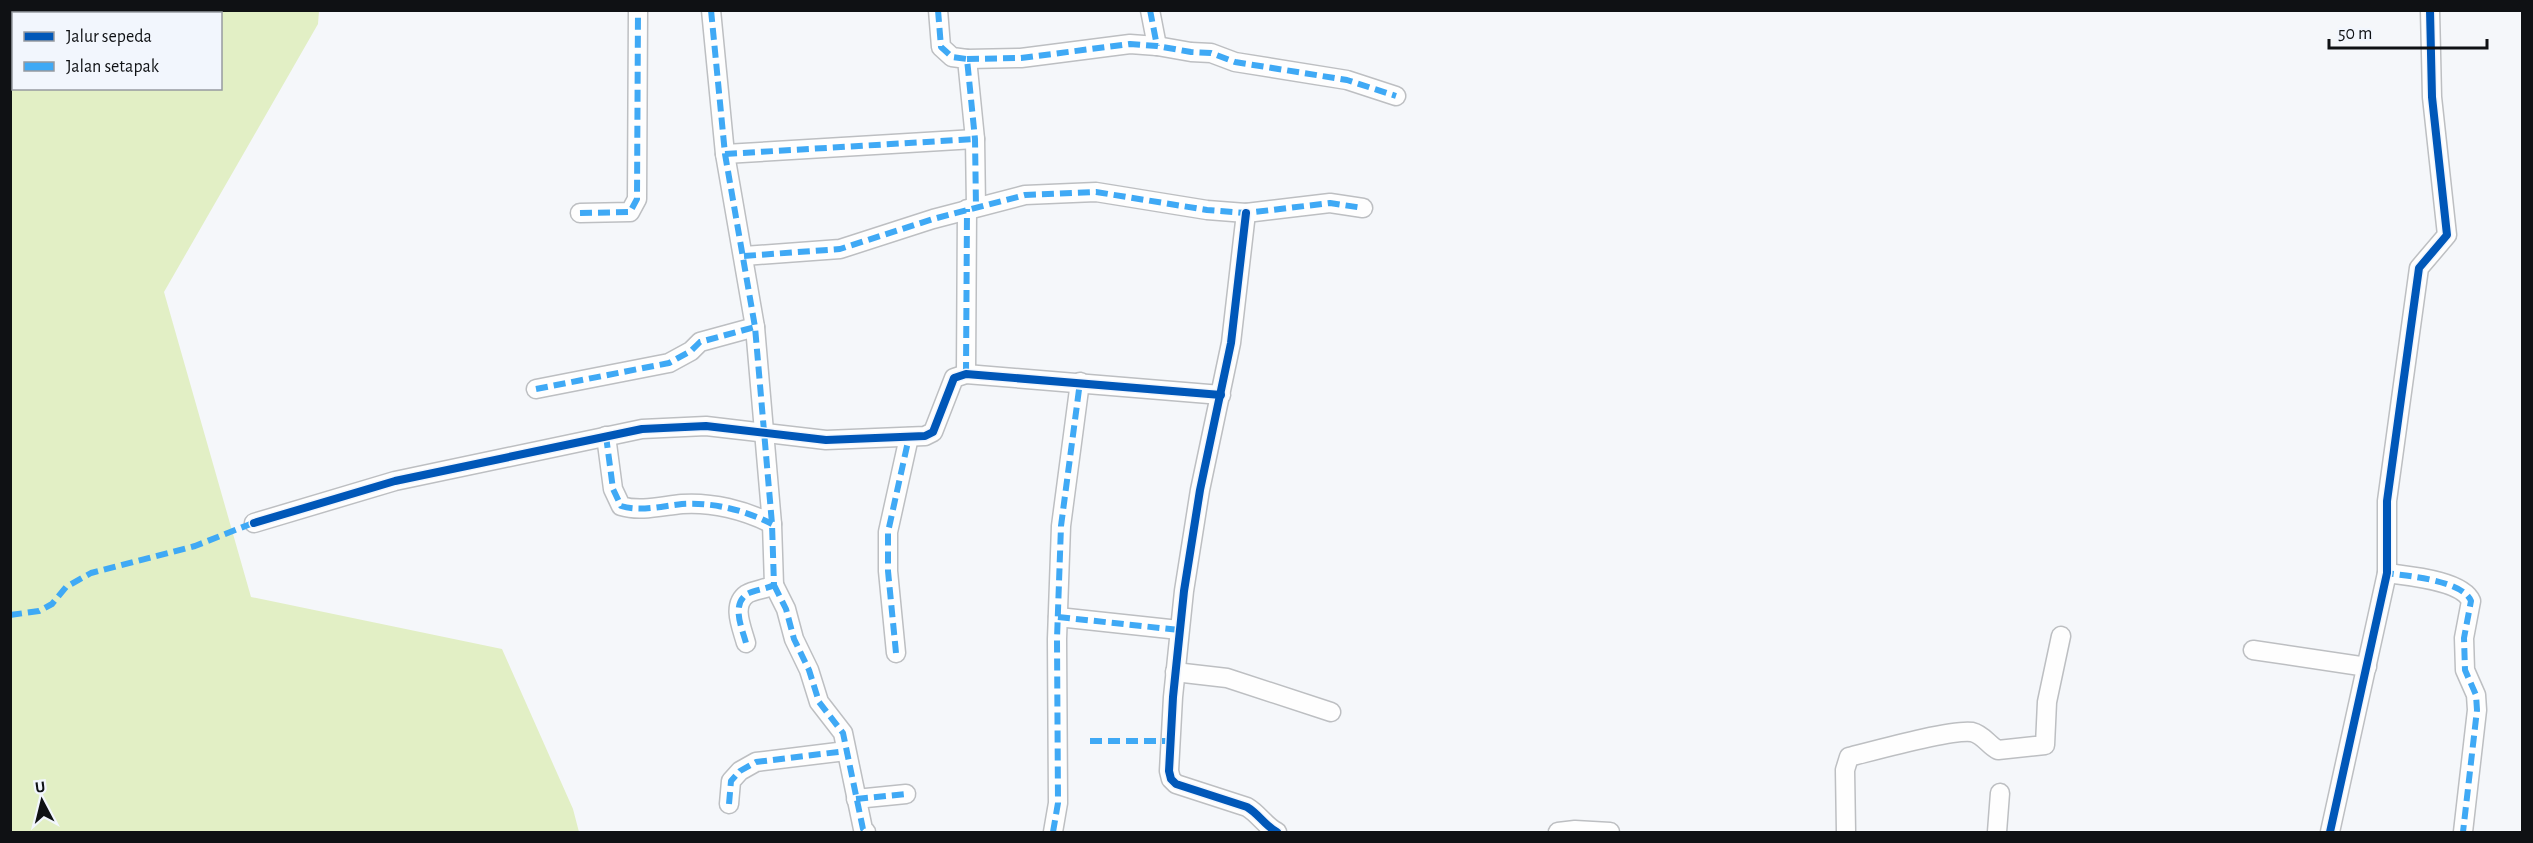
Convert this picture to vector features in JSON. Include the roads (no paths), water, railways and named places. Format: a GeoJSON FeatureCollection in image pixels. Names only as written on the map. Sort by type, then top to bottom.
{"type":"FeatureCollection","features":[{"type":"Feature","properties":{"kind":"street"},"geometry":{"type":"LineString","coordinates":[[580,213],[630,212],[637,199],[638,10]]}},
{"type":"Feature","properties":{"kind":"street"},"geometry":{"type":"LineString","coordinates":[[711,10],[725,154],[756,327],[772,524],[774,585],[786,609],[794,639],[809,670],[819,702],[843,733],[856,799],[863,829],[866,832]]}},
{"type":"Feature","properties":{"kind":"street"},"geometry":{"type":"LineString","coordinates":[[938,10],[941,47],[952,57],[1021,58],[1131,44],[1157,46],[1211,53],[1236,62],[1347,80],[1396,96]]}},
{"type":"Feature","properties":{"kind":"street"},"geometry":{"type":"LineString","coordinates":[[1150,10],[1157,46]]}},
{"type":"Feature","properties":{"kind":"street"},"geometry":{"type":"LineString","coordinates":[[2331,832],[2386,573],[2387,501],[2419,268],[2447,235],[2432,98],[2430,10]]}},
{"type":"Feature","properties":{"kind":"street"},"geometry":{"type":"LineString","coordinates":[[966,374],[975,139],[967,59]]}},
{"type":"Feature","properties":{"kind":"street"},"geometry":{"type":"LineString","coordinates":[[725,154],[975,139]]}},
{"type":"Feature","properties":{"kind":"street"},"geometry":{"type":"LineString","coordinates":[[744,256],[840,249],[972,208],[1024,195],[1096,192],[1208,210],[1246,213],[1330,203],[1363,208]]}},
{"type":"Feature","properties":{"kind":"street"},"geometry":{"type":"LineString","coordinates":[[1246,213],[1232,333],[1200,490],[1179,630],[1171,779],[1183,788],[1246,807],[1256,812],[1268,827],[1278,832]]}},
{"type":"Feature","properties":{"kind":"street"},"geometry":{"type":"LineString","coordinates":[[536,389],[669,363],[691,351],[700,342],[756,327]]}},
{"type":"Feature","properties":{"kind":"street"},"geometry":{"type":"LineString","coordinates":[[254,523],[395,481],[606,436],[670,426],[745,430],[764,435],[826,440],[925,436],[933,432],[954,378],[966,374],[1221,395]]}},
{"type":"Feature","properties":{"kind":"street"},"geometry":{"type":"LineString","coordinates":[[1053,832],[1058,803],[1058,617],[1061,526],[1080,382]]}},
{"type":"Feature","properties":{"kind":"street"},"geometry":{"type":"LineString","coordinates":[[606,436],[613,489],[621,506],[634,509],[685,504],[723,507],[754,515],[772,524]]}},
{"type":"Feature","properties":{"kind":"street"},"geometry":{"type":"LineString","coordinates":[[896,653],[888,571],[888,532],[909,438]]}},
{"type":"Feature","properties":{"kind":"street"},"geometry":{"type":"LineString","coordinates":[[2386,573],[2445,583],[2465,592],[2471,601],[2464,638],[2465,670],[2476,694],[2477,710],[2463,832]]}},
{"type":"Feature","properties":{"kind":"street"},"geometry":{"type":"LineString","coordinates":[[746,643],[738,609],[741,600],[748,593],[774,585]]}},
{"type":"Feature","properties":{"kind":"street"},"geometry":{"type":"LineString","coordinates":[[1058,617],[1179,630]]}},
{"type":"Feature","properties":{"kind":"street"},"geometry":{"type":"LineString","coordinates":[[1846,832],[1845,770],[1849,757],[1948,734],[1971,732],[1984,737],[1998,750],[2045,745],[2047,702],[2061,636]]}},
{"type":"Feature","properties":{"kind":"street"},"geometry":{"type":"LineString","coordinates":[[2253,650],[2367,667]]}},
{"type":"Feature","properties":{"kind":"street"},"geometry":{"type":"LineString","coordinates":[[1175,672],[1227,678],[1331,712]]}},
{"type":"Feature","properties":{"kind":"street"},"geometry":{"type":"LineString","coordinates":[[729,804],[731,781],[751,764],[846,751]]}},
{"type":"Feature","properties":{"kind":"street"},"geometry":{"type":"LineString","coordinates":[[1997,832],[2000,793]]}},
{"type":"Feature","properties":{"kind":"street"},"geometry":{"type":"LineString","coordinates":[[856,799],[906,794]]}},
{"type":"Feature","properties":{"kind":"street"},"geometry":{"type":"LineString","coordinates":[[1558,832],[1575,830],[1610,832]]}}]}
